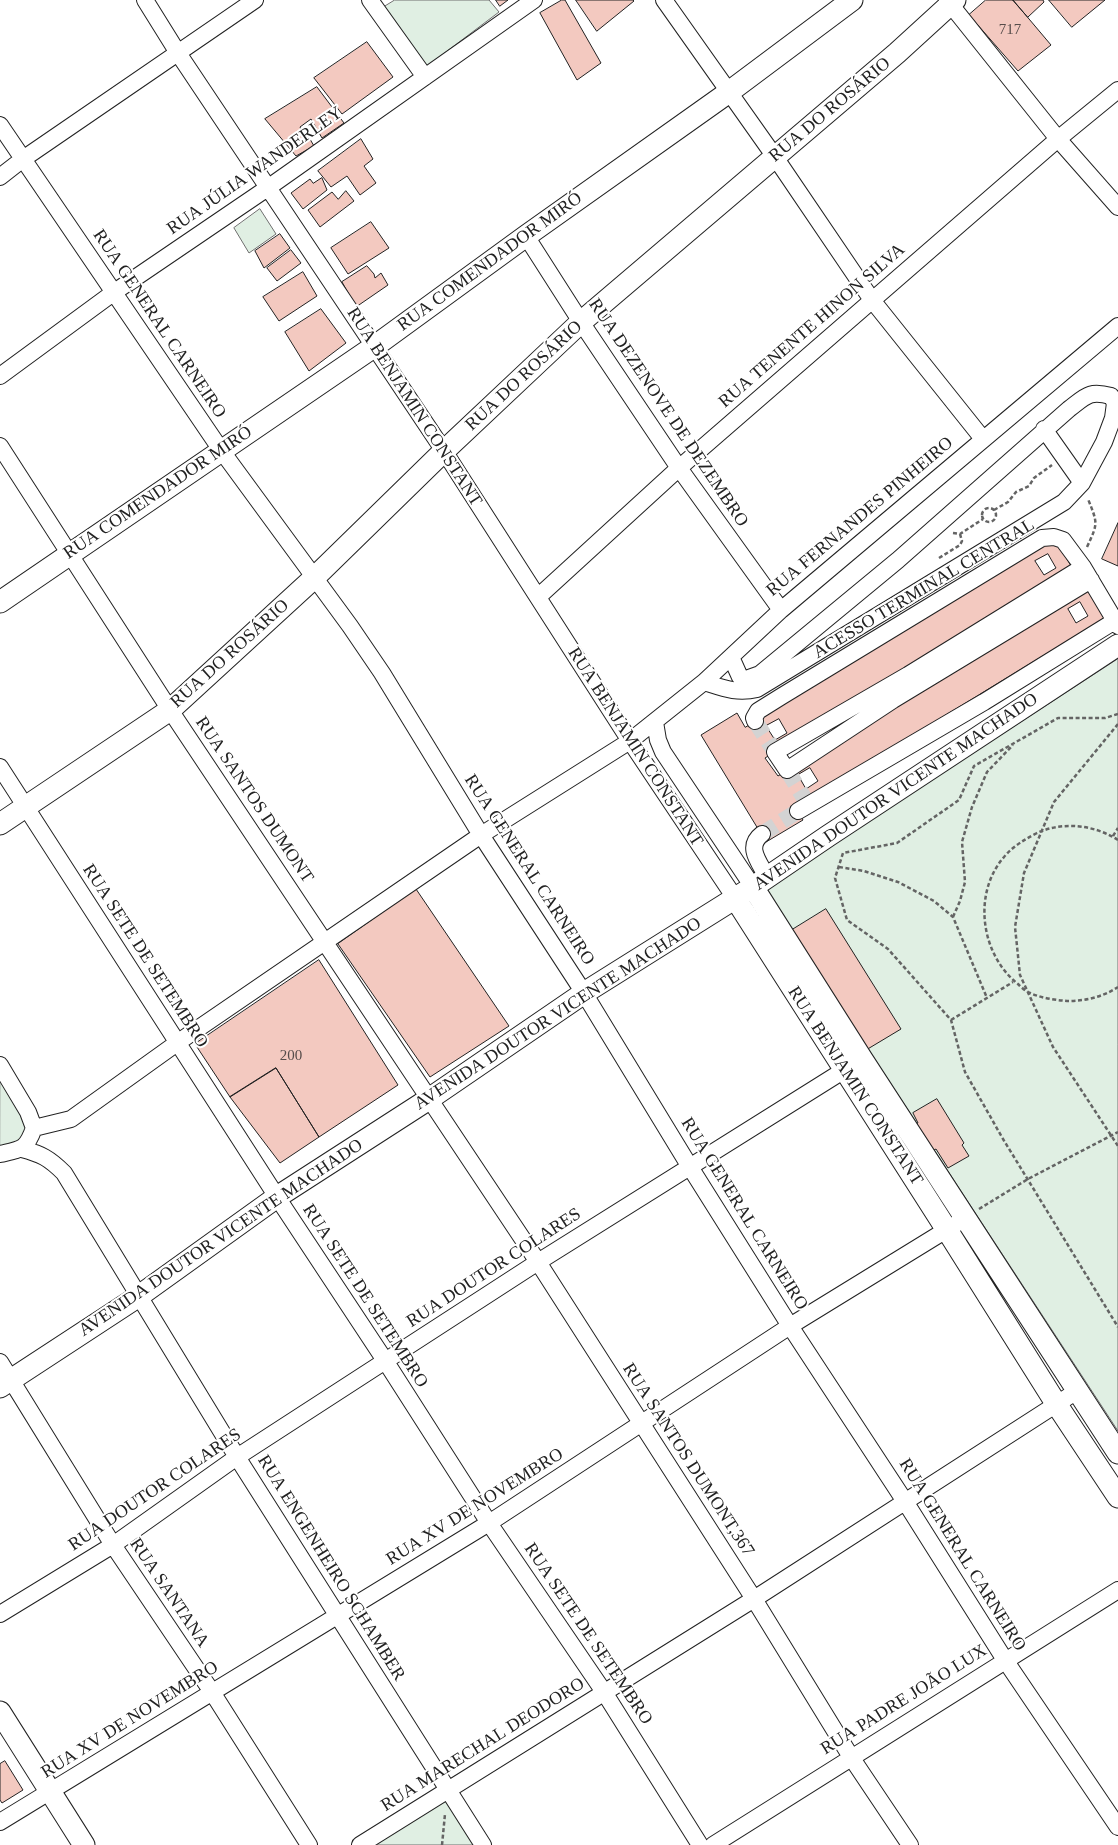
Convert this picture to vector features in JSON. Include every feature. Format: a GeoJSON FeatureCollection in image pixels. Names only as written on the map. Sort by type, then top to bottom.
{"type":"FeatureCollection","features":[{"type":"Feature","properties":{"kind":"main road","name":"RUA COMENDADOR MIRÓ"},"geometry":{"type":"LineString","coordinates":[[0,602],[374,346],[729,92],[852,0]]}},
{"type":"Feature","properties":{"kind":"main road","name":"RUA DO ROSÁRIO"},"geometry":{"type":"LineString","coordinates":[[0,824],[170,710],[314,578],[444,451],[581,322],[896,53],[951,1]]}},
{"type":"Feature","properties":{"kind":"main road","name":"AVENIDA DOUTOR VICENTE MACHADO"},"geometry":{"type":"LineString","coordinates":[[4,1376],[138,1296],[277,1197],[429,1099],[584,993],[760,882],[1118,645]]}},
{"type":"Feature","properties":{"kind":"main road","name":"RUA BENJAMIN CONSTANT"},"geometry":{"type":"LineString","coordinates":[[760,882],[862,1059],[1118,1453]]}},
{"type":"Feature","properties":{"kind":"main road","name":"RUA BENJAMIN CONSTANT"},"geometry":{"type":"LineString","coordinates":[[734,898],[1057,1405],[1118,1497]]}},
{"type":"Feature","properties":{"kind":"main road"},"geometry":{"type":"LineString","coordinates":[[0,1712],[84,1845]]}},
{"type":"Feature","properties":{"kind":"street","name":"RUA BENJAMIN CONSTANT"},"geometry":{"type":"LineString","coordinates":[[145,0],[178,53],[444,451],[630,741],[734,898]]}},
{"type":"Feature","properties":{"kind":"street"},"geometry":{"type":"LineString","coordinates":[[0,177],[23,159],[256,0]]}},
{"type":"Feature","properties":{"kind":"street"},"geometry":{"type":"LineString","coordinates":[[370,0],[425,77]]}},
{"type":"Feature","properties":{"kind":"street","name":"RUA JÚLIA WANDERLEY"},"geometry":{"type":"LineString","coordinates":[[0,376],[113,293],[269,187],[534,0]]}},
{"type":"Feature","properties":{"kind":"street"},"geometry":{"type":"LineString","coordinates":[[664,0],[775,157],[872,300],[983,439]]}},
{"type":"Feature","properties":{"kind":"street"},"geometry":{"type":"LineString","coordinates":[[951,1],[1058,139],[1118,207]]}},
{"type":"Feature","properties":{"kind":"street","name":"RUA TENENTE HINON SILVA"},"geometry":{"type":"LineString","coordinates":[[538,597],[679,468],[1058,139],[1118,90]]}},
{"type":"Feature","properties":{"kind":"street","name":"RUA GENERAL CARNEIRO"},"geometry":{"type":"LineString","coordinates":[[0,125],[221,450],[350,626],[382,673],[481,835],[584,993],[790,1326],[906,1503],[1005,1660],[1118,1827]]}},
{"type":"Feature","properties":{"kind":"street","name":"RUA DEZENOVE DE DEZEMBRO"},"geometry":{"type":"LineString","coordinates":[[526,236],[679,468],[782,610]]}},
{"type":"Feature","properties":{"kind":"street","name":"RUA FERNANDES PINHEIRO"},"geometry":{"type":"LineString","coordinates":[[34,1128],[71,1119],[177,1043],[481,835],[630,741],[704,682],[782,610],[1118,326]]}},
{"type":"Feature","properties":{"kind":"street"},"geometry":{"type":"LineString","coordinates":[[704,682],[734,692],[746,692],[757,689],[1064,502],[1082,483],[1104,442],[1113,418],[1115,403],[1111,396],[1098,392],[1087,395],[1044,429],[898,560],[760,674],[746,679],[740,677],[732,657]]}},
{"type":"Feature","properties":{"kind":"street"},"geometry":{"type":"LineString","coordinates":[[1044,429],[1082,483]]}},
{"type":"Feature","properties":{"kind":"street","name":"RUA SANTOS DUMONT"},"geometry":{"type":"LineString","coordinates":[[0,446],[170,710],[429,1099]]}},
{"type":"Feature","properties":{"kind":"street","name":"ACESSO TERMINAL CENTRAL"},"geometry":{"type":"LineString","coordinates":[[755,721],[754,718],[758,711],[1042,538],[1054,536],[1064,540],[1088,566],[1117,622],[940,728],[804,806]]}},
{"type":"Feature","properties":{"kind":"street"},"geometry":{"type":"LineString","coordinates":[[1088,566],[893,700],[787,770],[775,752],[908,675],[1088,566]]}},
{"type":"Feature","properties":{"kind":"street","name":"RUA BENJAMIN CONSTANT"},"geometry":{"type":"LineString","coordinates":[[655,722],[658,740],[671,766],[760,882]]}},
{"type":"Feature","properties":{"kind":"street","name":"RUA SETE DE SETEMBRO"},"geometry":{"type":"LineString","coordinates":[[0,767],[489,1523],[604,1692],[700,1845]]}},
{"type":"Feature","properties":{"kind":"street"},"geometry":{"type":"LineString","coordinates":[[760,882],[753,844],[762,834]]}},
{"type":"Feature","properties":{"kind":"street","name":"RUA DOUTOR COLARES"},"geometry":{"type":"LineString","coordinates":[[0,1614],[113,1545],[237,1457],[538,1262],[862,1059]]}},
{"type":"Feature","properties":{"kind":"street"},"geometry":{"type":"LineString","coordinates":[[0,1066],[28,1112],[34,1128],[30,1139],[22,1149],[0,1154]]}},
{"type":"Feature","properties":{"kind":"street","name":"RUA SANTOS DUMONT,367"},"geometry":{"type":"LineString","coordinates":[[429,1099],[538,1262],[754,1599],[851,1757],[910,1845]]}},
{"type":"Feature","properties":{"kind":"street","name":"RUA ENGENHEIRO SCHAMBER"},"geometry":{"type":"LineString","coordinates":[[22,1149],[46,1157],[64,1173],[237,1457],[483,1845]]}},
{"type":"Feature","properties":{"kind":"street","name":"RUA XV DE NOVEMBRO"},"geometry":{"type":"LineString","coordinates":[[0,1822],[52,1792],[489,1523],[790,1326],[965,1218]]}},
{"type":"Feature","properties":{"kind":"street","name":"RUA SANTANA"},"geometry":{"type":"LineString","coordinates":[[4,1376],[113,1545],[212,1692],[309,1845]]}},
{"type":"Feature","properties":{"kind":"street","name":"RUA MARECHAL DEODORO"},"geometry":{"type":"LineString","coordinates":[[360,1845],[906,1503],[1078,1391]]}},
{"type":"Feature","properties":{"kind":"street","name":"RUA PADRE JOÃO LUX"},"geometry":{"type":"LineString","coordinates":[[713,1845],[1118,1590]]}},
{"type":"Feature","properties":{"kind":"path"},"geometry":{"type":"LineString","coordinates":[[994,510],[996,516],[994,520],[990,522],[984,519],[982,514],[984,510],[988,508],[994,510],[1008,502],[1016,492],[1029,486],[1034,478],[1063,456]]}},
{"type":"Feature","properties":{"kind":"path"},"geometry":{"type":"LineString","coordinates":[[1082,483],[1096,519],[1095,533],[1087,546],[1088,566]]}},
{"type":"Feature","properties":{"kind":"path"},"geometry":{"type":"LineString","coordinates":[[960,534],[984,519]]}},
{"type":"Feature","properties":{"kind":"path"},"geometry":{"type":"LineString","coordinates":[[1118,714],[1105,718],[1058,718],[974,766],[960,800],[896,843],[843,853],[835,878],[847,920],[888,949],[951,1020],[965,1072],[1118,1327]]}},
{"type":"Feature","properties":{"kind":"path"},"geometry":{"type":"LineString","coordinates":[[1118,724],[1054,802],[1024,873],[1015,927],[1020,975],[1053,1047],[1118,1146]]}},
{"type":"Feature","properties":{"kind":"path"},"geometry":{"type":"LineString","coordinates":[[953,917],[960,901],[964,882],[962,842],[972,807],[987,772],[1014,743]]}},
{"type":"Feature","properties":{"kind":"path"},"geometry":{"type":"LineString","coordinates":[[1118,840],[1102,831],[1068,826],[1042,831],[1013,847],[993,873],[988,889],[984,921],[992,951],[1000,965],[1028,993],[1044,998],[1073,1001],[1100,996],[1118,987]]}},
{"type":"Feature","properties":{"kind":"path"},"geometry":{"type":"LineString","coordinates":[[1113,836],[1118,828]]}},
{"type":"Feature","properties":{"kind":"path"},"geometry":{"type":"LineString","coordinates":[[838,867],[864,871],[898,882],[934,900],[953,917],[987,998]]}},
{"type":"Feature","properties":{"kind":"path"},"geometry":{"type":"LineString","coordinates":[[951,1020],[1014,981]]}},
{"type":"Feature","properties":{"kind":"path"},"geometry":{"type":"LineString","coordinates":[[965,1218],[1028,1179],[1118,1132]]}},
{"type":"Feature","properties":{"kind":"path"},"geometry":{"type":"LineString","coordinates":[[442,1845],[448,1791]]}},
{"type":"Feature","properties":{"kind":"green space"},"geometry":{"type":"Polygon","coordinates":[[[395,0],[489,0],[499,12],[426,67],[384,7],[395,0]]]}},
{"type":"Feature","properties":{"kind":"green space"},"geometry":{"type":"Polygon","coordinates":[[[260,209],[276,234],[249,253],[234,228],[260,209]]]}},
{"type":"Feature","properties":{"kind":"green space"},"geometry":{"type":"Polygon","coordinates":[[[1118,659],[1118,1431],[764,890],[1118,659]]]}},
{"type":"Feature","properties":{"kind":"green space"},"geometry":{"type":"Polygon","coordinates":[[[0,1073],[32,1125],[19,1147],[0,1151],[0,1073]]]}},
{"type":"Feature","properties":{"kind":"green space"},"geometry":{"type":"Polygon","coordinates":[[[447,1797],[478,1845],[368,1845],[447,1797]]]}},
{"type":"Feature","properties":{"kind":"building"},"geometry":{"type":"Polygon","coordinates":[[[496,0],[508,0],[500,6],[496,0]]]}},
{"type":"Feature","properties":{"kind":"building"},"geometry":{"type":"Polygon","coordinates":[[[565,0],[601,63],[577,80],[540,13],[565,0]]]}},
{"type":"Feature","properties":{"kind":"building"},"geometry":{"type":"Polygon","coordinates":[[[576,0],[633,0],[634,1],[597,31],[576,0]]]}},
{"type":"Feature","properties":{"kind":"building"},"geometry":{"type":"Polygon","coordinates":[[[986,0],[1013,0],[1051,45],[1018,71],[969,15],[986,0]]]}},
{"type":"Feature","properties":{"kind":"building"},"geometry":{"type":"Polygon","coordinates":[[[1013,0],[1043,0],[1044,2],[1028,17],[1013,0]]]}},
{"type":"Feature","properties":{"kind":"building"},"geometry":{"type":"Polygon","coordinates":[[[1049,0],[1105,0],[1072,27],[1049,0]]]}},
{"type":"Feature","properties":{"kind":"building"},"geometry":{"type":"Polygon","coordinates":[[[367,42],[393,77],[342,114],[314,78],[367,42]]]}},
{"type":"Feature","properties":{"kind":"building"},"geometry":{"type":"Polygon","coordinates":[[[317,87],[344,123],[322,138],[311,119],[300,127],[303,134],[307,134],[314,146],[296,156],[265,119],[317,87]]]}},
{"type":"Feature","properties":{"kind":"building"},"geometry":{"type":"Polygon","coordinates":[[[361,139],[373,159],[364,166],[376,183],[360,195],[347,176],[331,187],[318,171],[361,139]]]}},
{"type":"Feature","properties":{"kind":"building"},"geometry":{"type":"Polygon","coordinates":[[[322,178],[327,190],[303,209],[291,193],[310,179],[313,183],[322,178]]]}},
{"type":"Feature","properties":{"kind":"building"},"geometry":{"type":"Polygon","coordinates":[[[346,191],[354,201],[320,227],[308,210],[332,192],[338,199],[346,191]]]}},
{"type":"Feature","properties":{"kind":"building"},"geometry":{"type":"Polygon","coordinates":[[[371,222],[389,248],[348,274],[331,248],[371,222]]]}},
{"type":"Feature","properties":{"kind":"building"},"geometry":{"type":"Polygon","coordinates":[[[280,234],[290,248],[264,268],[255,251],[280,234]]]}},
{"type":"Feature","properties":{"kind":"building"},"geometry":{"type":"Polygon","coordinates":[[[291,250],[301,263],[277,281],[267,268],[291,250]]]}},
{"type":"Feature","properties":{"kind":"building"},"geometry":{"type":"Polygon","coordinates":[[[367,266],[375,278],[381,273],[388,285],[356,307],[342,282],[367,266]]]}},
{"type":"Feature","properties":{"kind":"building"},"geometry":{"type":"Polygon","coordinates":[[[303,272],[317,296],[279,321],[263,297],[303,272]]]}},
{"type":"Feature","properties":{"kind":"building"},"geometry":{"type":"Polygon","coordinates":[[[321,309],[346,343],[309,371],[285,332],[321,309]]]}},
{"type":"Feature","properties":{"kind":"building"},"geometry":{"type":"Polygon","coordinates":[[[1118,523],[1118,566],[1102,559],[1118,523]]]}},
{"type":"Feature","properties":{"kind":"building"},"geometry":{"type":"Polygon","coordinates":[[[1054,538],[1073,569],[765,758],[778,776],[1085,586],[1105,618],[795,807],[803,820],[766,842],[701,735],[737,713],[745,727],[1054,538]]]}},
{"type":"Feature","properties":{"kind":"building"},"geometry":{"type":"Polygon","coordinates":[[[1048,554],[1056,568],[1044,575],[1035,561],[1048,554]]]}},
{"type":"Feature","properties":{"kind":"building"},"geometry":{"type":"Polygon","coordinates":[[[1080,602],[1088,616],[1076,623],[1068,609],[1080,602]]]}},
{"type":"Feature","properties":{"kind":"building"},"geometry":{"type":"Polygon","coordinates":[[[779,719],[787,733],[775,740],[766,726],[779,719]]]}},
{"type":"Feature","properties":{"kind":"building"},"geometry":{"type":"Polygon","coordinates":[[[810,768],[818,781],[806,789],[798,775],[810,768]]]}},
{"type":"Feature","properties":{"kind":"building"},"geometry":{"type":"Polygon","coordinates":[[[416,889],[509,1026],[430,1077],[338,944],[416,889]]]}},
{"type":"Feature","properties":{"kind":"building"},"geometry":{"type":"Polygon","coordinates":[[[826,909],[901,1029],[866,1050],[792,930],[826,909]]]}},
{"type":"Feature","properties":{"kind":"building"},"geometry":{"type":"Polygon","coordinates":[[[319,960],[398,1085],[319,1137],[276,1068],[230,1097],[195,1044],[319,960]]]}},
{"type":"Feature","properties":{"kind":"building"},"geometry":{"type":"Polygon","coordinates":[[[276,1068],[319,1137],[280,1163],[230,1097],[276,1068]]]}},
{"type":"Feature","properties":{"kind":"building"},"geometry":{"type":"Polygon","coordinates":[[[937,1099],[964,1143],[962,1145],[969,1156],[948,1168],[936,1149],[932,1151],[916,1124],[918,1123],[913,1113],[937,1099]]]}},
{"type":"Feature","properties":{"kind":"building"},"geometry":{"type":"Polygon","coordinates":[[[5,1761],[23,1790],[2,1803],[0,1800],[0,1764],[5,1761]]]}},
{"type":"Feature","properties":{"kind":"tunnel"},"geometry":{"type":"LineString","coordinates":[[755,721],[775,752]]}},
{"type":"Feature","properties":{"kind":"tunnel"},"geometry":{"type":"LineString","coordinates":[[787,770],[806,801]]}},
{"type":"Feature","properties":{"kind":"tunnel"},"geometry":{"type":"LineString","coordinates":[[762,834],[798,811]]}}]}
